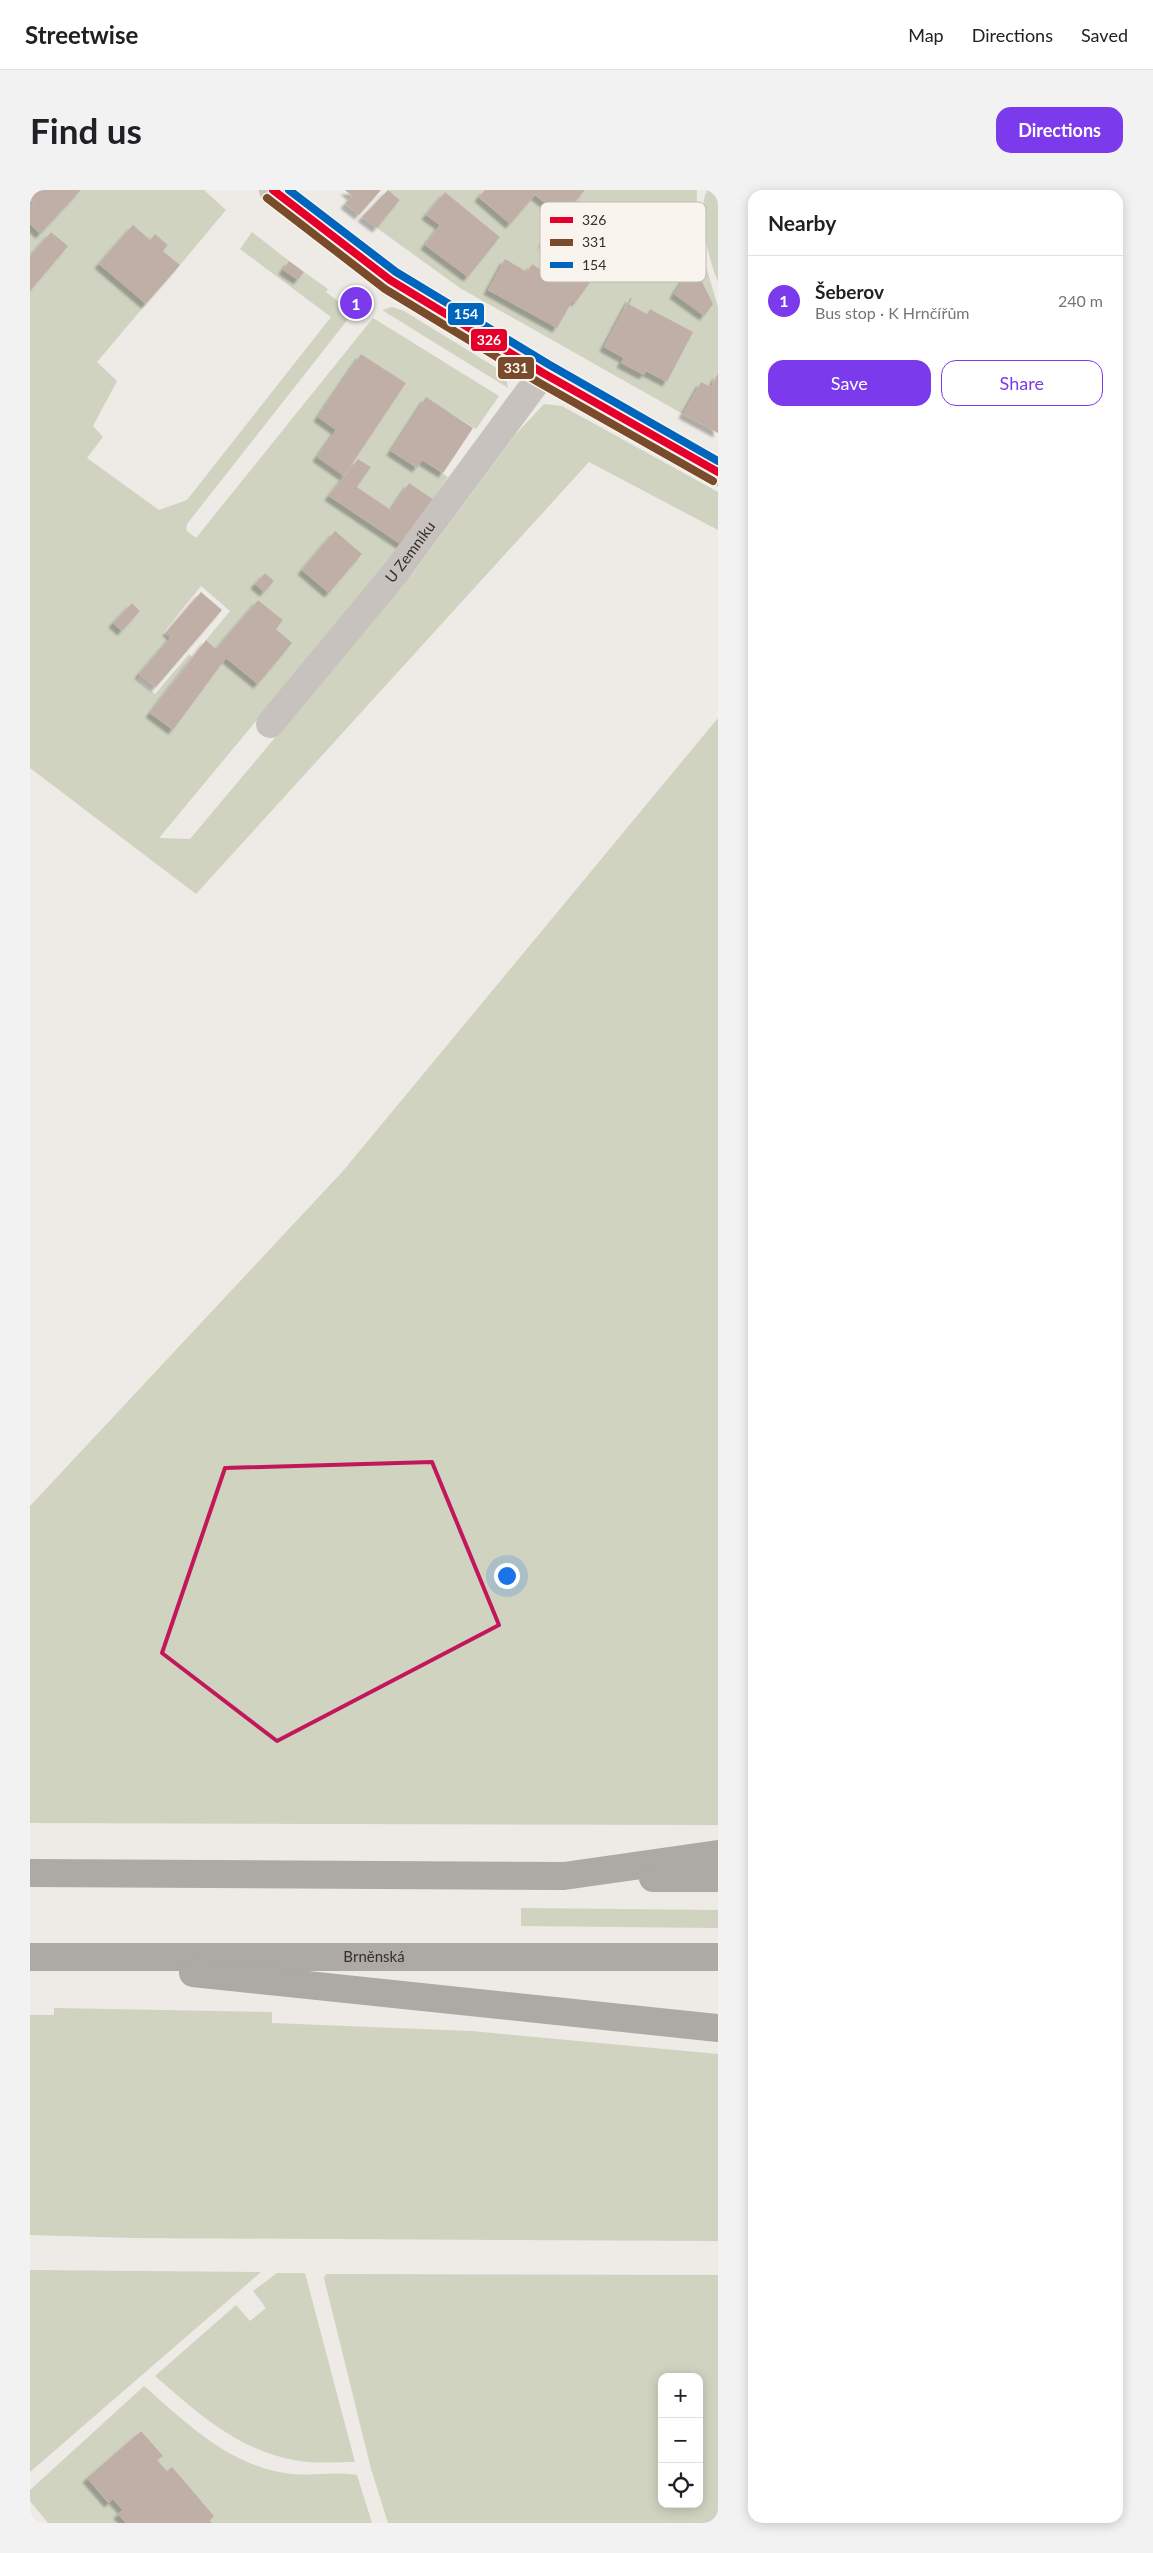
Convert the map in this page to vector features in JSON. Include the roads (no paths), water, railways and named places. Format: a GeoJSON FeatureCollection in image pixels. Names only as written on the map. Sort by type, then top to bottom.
{"type":"FeatureCollection","features":[{"type":"Feature","properties":{"kind":"highway"},"geometry":{"type":"LineString","coordinates":[[564,1876],[718,1854]]}},
{"type":"Feature","properties":{"kind":"highway"},"geometry":{"type":"LineString","coordinates":[[30,1873],[718,1878]]}},
{"type":"Feature","properties":{"kind":"highway"},"geometry":{"type":"LineString","coordinates":[[40,1957],[718,2028]]}},
{"type":"Feature","properties":{"kind":"highway","name":"Brněnská"},"geometry":{"type":"LineString","coordinates":[[40,1957],[718,1957]]}},
{"type":"Feature","properties":{"kind":"street"},"geometry":{"type":"LineString","coordinates":[[273,190],[390,280],[543,373],[718,472]]}},
{"type":"Feature","properties":{"kind":"street","name":"U Zemníku"},"geometry":{"type":"LineString","coordinates":[[270,724],[396,572],[543,373]]}},
{"type":"Feature","properties":{"kind":"place","name":"Šeberov"},"geometry":{"type":"Point","coordinates":[356,303]}}]}
